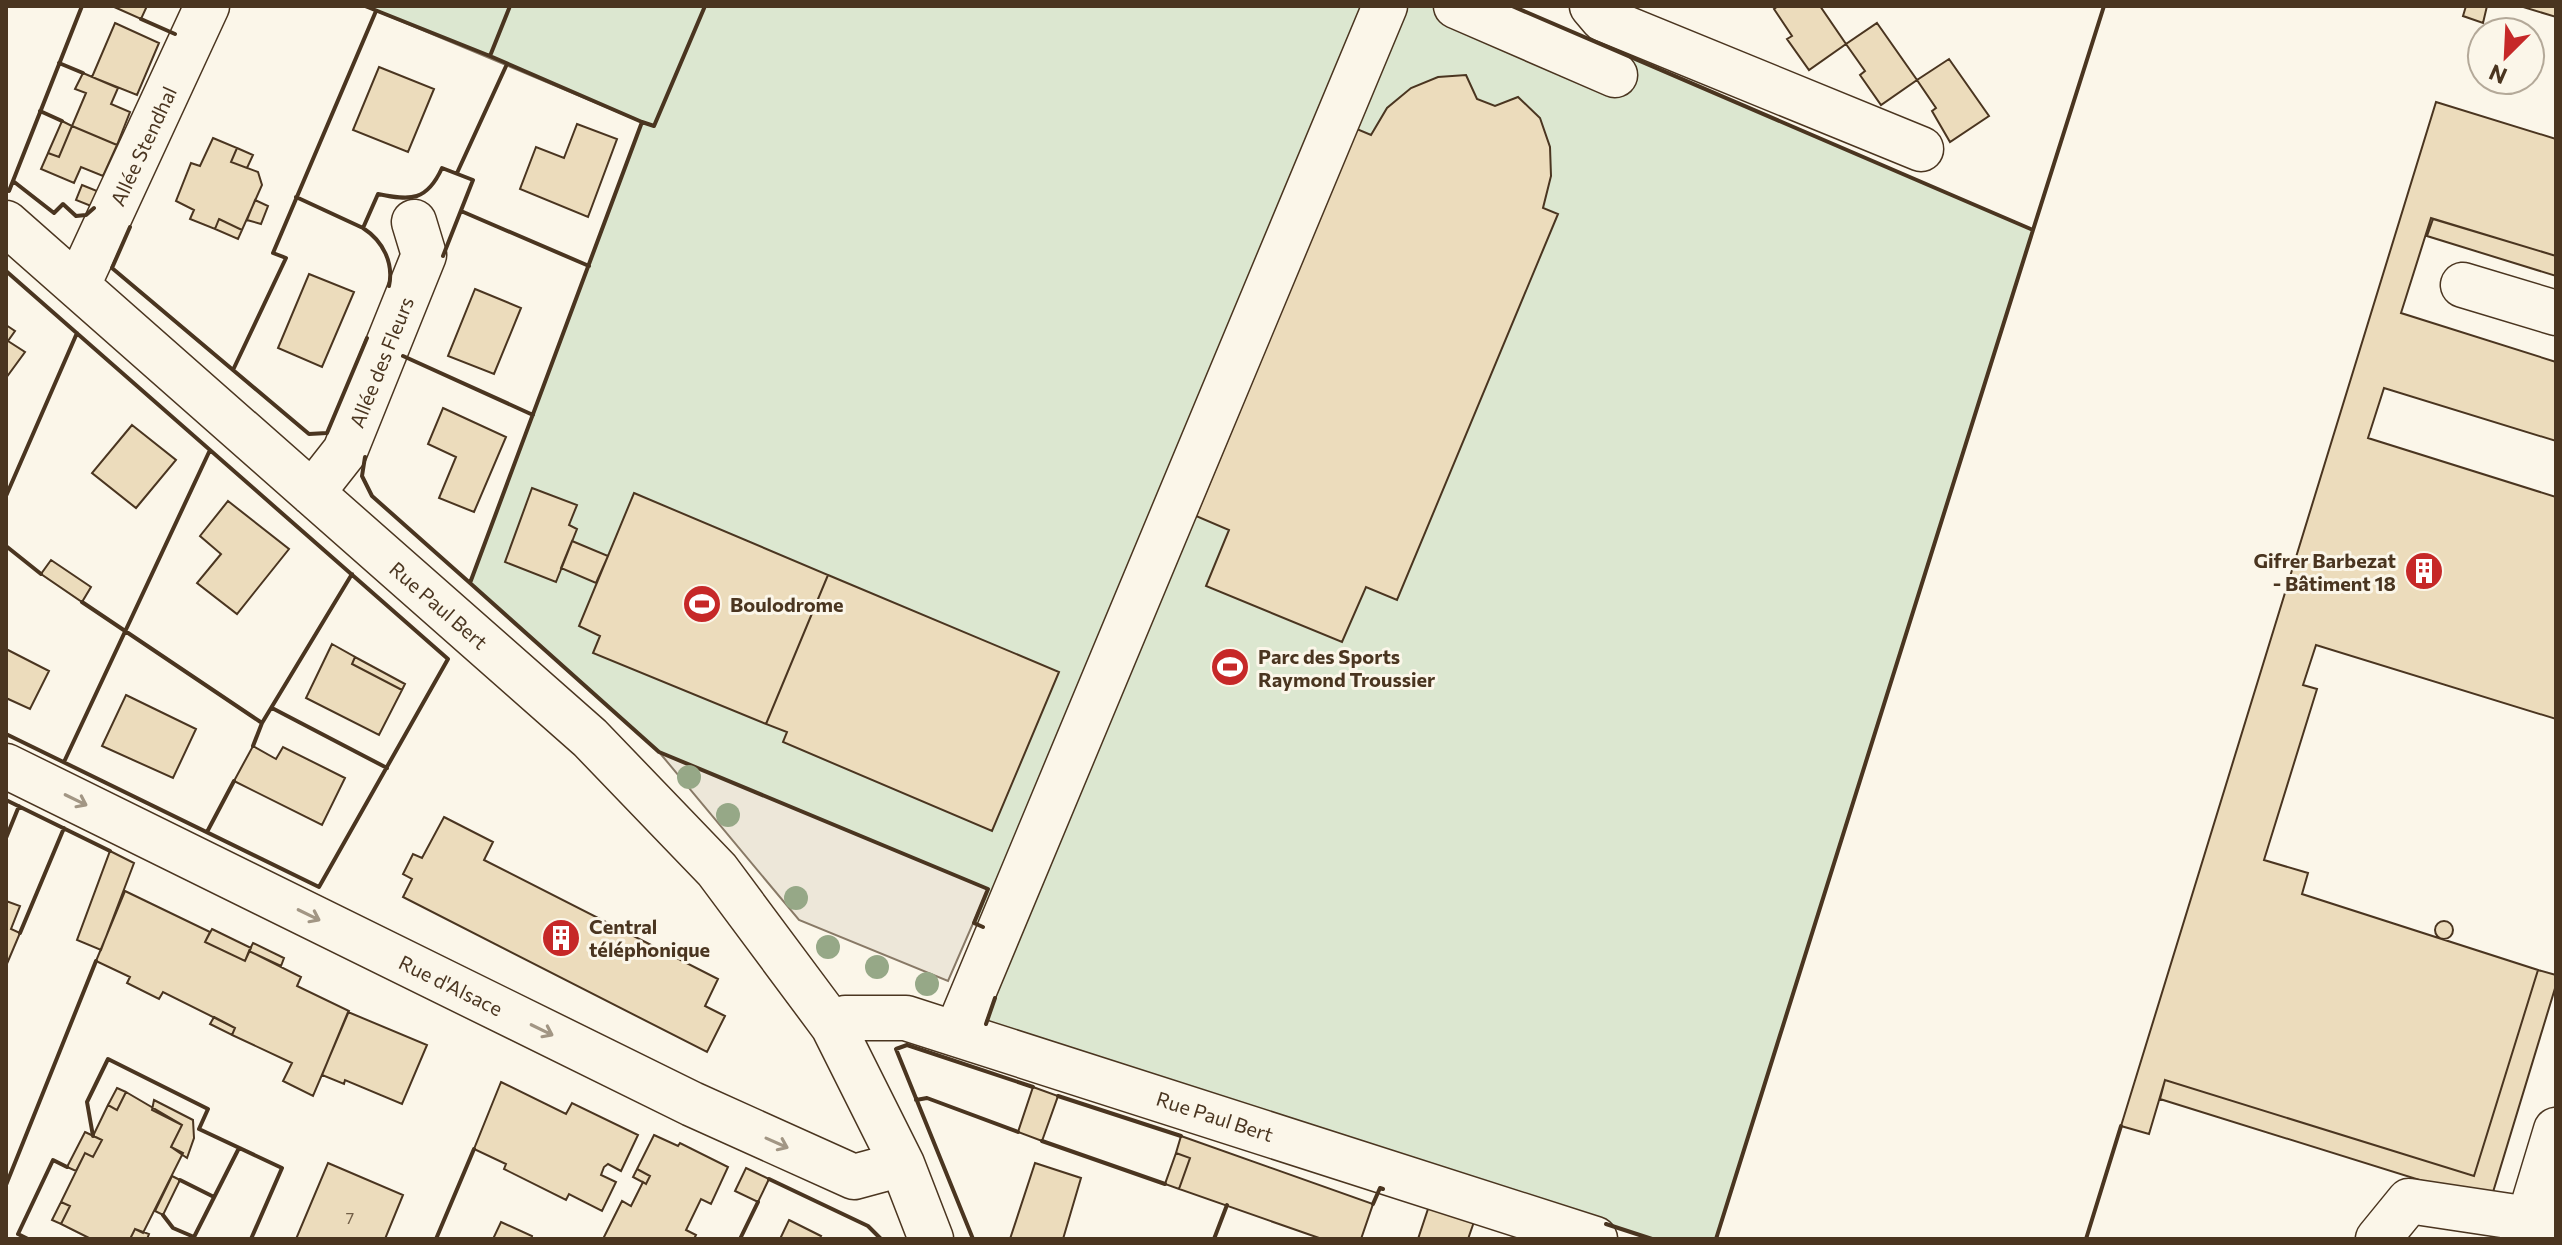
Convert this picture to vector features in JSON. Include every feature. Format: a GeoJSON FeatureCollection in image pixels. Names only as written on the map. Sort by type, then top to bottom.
{"type":"FeatureCollection","features":[{"type":"Feature","properties":{"kind":"street","name":"Allée Stendhal"},"geometry":{"type":"LineString","coordinates":[[78,285],[207,6]]}},
{"type":"Feature","properties":{"kind":"street"},"geometry":{"type":"LineString","coordinates":[[956,1034],[1385,6]]}},
{"type":"Feature","properties":{"kind":"street"},"geometry":{"type":"LineString","coordinates":[[1456,6],[1615,75]]}},
{"type":"Feature","properties":{"kind":"street"},"geometry":{"type":"LineString","coordinates":[[1592,6],[1603,19],[1921,149]]}},
{"type":"Feature","properties":{"kind":"street","name":"Allée des Fleurs"},"geometry":{"type":"LineString","coordinates":[[312,493],[345,451],[424,255],[414,222]]}},
{"type":"Feature","properties":{"kind":"street","name":"Rue Paul Bert"},"geometry":{"type":"LineString","coordinates":[[6,223],[590,738],[717,870],[833,1026],[902,1164],[931,1239]]}},
{"type":"Feature","properties":{"kind":"street"},"geometry":{"type":"LineString","coordinates":[[2463,285],[2556,313]]}},
{"type":"Feature","properties":{"kind":"street","name":"Rue d'Alsace"},"geometry":{"type":"LineString","coordinates":[[6,766],[692,1104],[786,1147],[854,1177],[902,1164]]}},
{"type":"Feature","properties":{"kind":"street","name":"Rue Paul Bert"},"geometry":{"type":"LineString","coordinates":[[833,1026],[845,1018],[906,1018],[1595,1239]]}},
{"type":"Feature","properties":{"kind":"street"},"geometry":{"type":"LineString","coordinates":[[2378,1239],[2409,1201],[2542,1224],[2556,1130]]}},
{"type":"Feature","properties":{"kind":"green space","name":"Parc des Sports Raymond Troussier"},"geometry":{"type":"Polygon","coordinates":[[[365,6],[1512,6],[2033,230],[1716,1239],[1652,1239],[985,1024],[1016,944],[974,923],[988,889],[659,752],[470,583],[642,122],[365,6]]]}},
{"type":"Feature","properties":{"kind":"shaded area"},"geometry":{"type":"Polygon","coordinates":[[[659,752],[988,889],[948,981],[799,920],[659,752]]]}},
{"type":"Feature","properties":{"kind":"building"},"geometry":{"type":"Polygon","coordinates":[[[112,6],[147,6],[141,19],[112,6]]]}},
{"type":"Feature","properties":{"kind":"building"},"geometry":{"type":"Polygon","coordinates":[[[1778,6],[1820,6],[1846,44],[1809,70],[1787,39],[1792,36],[1774,9],[1778,6]]]}},
{"type":"Feature","properties":{"kind":"building"},"geometry":{"type":"Polygon","coordinates":[[[2466,6],[2487,6],[2485,16],[2463,16],[2466,6]]]}},
{"type":"Feature","properties":{"kind":"building"},"geometry":{"type":"Polygon","coordinates":[[[2520,6],[2556,6],[2556,17],[2520,6]]]}},
{"type":"Feature","properties":{"kind":"building"},"geometry":{"type":"Polygon","coordinates":[[[115,23],[159,43],[137,95],[92,77],[115,23]]]}},
{"type":"Feature","properties":{"kind":"building"},"geometry":{"type":"Polygon","coordinates":[[[1877,23],[1917,80],[1881,105],[1860,75],[1865,71],[1846,44],[1877,23]]]}},
{"type":"Feature","properties":{"kind":"building"},"geometry":{"type":"Polygon","coordinates":[[[1949,59],[1989,116],[1950,142],[1932,111],[1936,108],[1917,80],[1949,59]]]}},
{"type":"Feature","properties":{"kind":"building"},"geometry":{"type":"Polygon","coordinates":[[[379,67],[434,89],[408,152],[353,130],[379,67]]]}},
{"type":"Feature","properties":{"kind":"building"},"geometry":{"type":"Polygon","coordinates":[[[83,73],[118,88],[111,104],[130,112],[117,145],[72,126],[86,93],[75,89],[83,73]]]}},
{"type":"Feature","properties":{"kind":"building"},"geometry":{"type":"Polygon","coordinates":[[[1466,75],[1477,99],[1495,106],[1518,97],[1540,118],[1550,147],[1551,176],[1543,208],[1558,214],[1397,600],[1366,587],[1342,642],[1206,586],[1229,530],[1196,516],[1357,129],[1371,135],[1387,108],[1411,88],[1438,77],[1466,75]]]}},
{"type":"Feature","properties":{"kind":"building","name":"Gifrer Barbezat - Bâtiment 18"},"geometry":{"type":"Polygon","coordinates":[[[2436,102],[2556,139],[2556,256],[2431,218],[2401,313],[2556,362],[2556,441],[2384,388],[2368,438],[2556,497],[2556,719],[2316,645],[2303,685],[2317,689],[2264,860],[2308,873],[2302,894],[2538,970],[2474,1176],[2165,1080],[2149,1134],[2121,1126],[2436,102]]]}},
{"type":"Feature","properties":{"kind":"building"},"geometry":{"type":"Polygon","coordinates":[[[62,121],[72,126],[59,157],[48,153],[62,121]]]}},
{"type":"Feature","properties":{"kind":"building"},"geometry":{"type":"Polygon","coordinates":[[[577,124],[617,139],[588,217],[520,189],[536,147],[564,158],[577,124]]]}},
{"type":"Feature","properties":{"kind":"building"},"geometry":{"type":"Polygon","coordinates":[[[72,126],[117,145],[103,176],[81,167],[74,183],[41,169],[48,153],[59,157],[72,126]]]}},
{"type":"Feature","properties":{"kind":"building"},"geometry":{"type":"Polygon","coordinates":[[[213,138],[237,148],[231,162],[258,172],[262,185],[242,230],[219,219],[215,229],[190,219],[194,210],[176,201],[191,163],[200,166],[213,138]]]}},
{"type":"Feature","properties":{"kind":"building"},"geometry":{"type":"Polygon","coordinates":[[[237,148],[253,155],[247,168],[231,162],[237,148]]]}},
{"type":"Feature","properties":{"kind":"building"},"geometry":{"type":"Polygon","coordinates":[[[82,185],[97,191],[91,206],[76,200],[82,185]]]}},
{"type":"Feature","properties":{"kind":"building"},"geometry":{"type":"Polygon","coordinates":[[[255,200],[268,206],[261,224],[247,220],[255,200]]]}},
{"type":"Feature","properties":{"kind":"building"},"geometry":{"type":"Polygon","coordinates":[[[219,219],[242,230],[238,239],[215,229],[219,219]]]}},
{"type":"Feature","properties":{"kind":"building"},"geometry":{"type":"Polygon","coordinates":[[[2433,219],[2556,256],[2556,276],[2427,236],[2433,219]]]}},
{"type":"Feature","properties":{"kind":"building"},"geometry":{"type":"Polygon","coordinates":[[[309,274],[354,292],[322,367],[278,348],[309,274]]]}},
{"type":"Feature","properties":{"kind":"building"},"geometry":{"type":"Polygon","coordinates":[[[475,289],[521,308],[494,374],[448,356],[475,289]]]}},
{"type":"Feature","properties":{"kind":"building"},"geometry":{"type":"Polygon","coordinates":[[[6,325],[15,331],[8,341],[25,352],[6,378],[6,325]]]}},
{"type":"Feature","properties":{"kind":"building"},"geometry":{"type":"Polygon","coordinates":[[[443,408],[506,437],[474,512],[439,498],[456,457],[428,444],[443,408]]]}},
{"type":"Feature","properties":{"kind":"building"},"geometry":{"type":"Polygon","coordinates":[[[132,425],[176,460],[136,508],[92,473],[132,425]]]}},
{"type":"Feature","properties":{"kind":"building"},"geometry":{"type":"Polygon","coordinates":[[[532,488],[577,505],[569,525],[577,529],[556,582],[505,562],[532,488]]]}},
{"type":"Feature","properties":{"kind":"building","name":"Boulodrome"},"geometry":{"type":"Polygon","coordinates":[[[634,493],[828,575],[766,724],[593,653],[600,636],[579,626],[634,493]]]}},
{"type":"Feature","properties":{"kind":"building"},"geometry":{"type":"Polygon","coordinates":[[[228,501],[289,549],[237,614],[197,583],[221,554],[200,536],[228,501]]]}},
{"type":"Feature","properties":{"kind":"building"},"geometry":{"type":"Polygon","coordinates":[[[572,541],[608,556],[596,583],[561,568],[572,541]]]}},
{"type":"Feature","properties":{"kind":"building"},"geometry":{"type":"Polygon","coordinates":[[[51,560],[91,587],[82,602],[41,574],[51,560]]]}},
{"type":"Feature","properties":{"kind":"building"},"geometry":{"type":"Polygon","coordinates":[[[828,575],[1059,672],[992,831],[783,742],[787,732],[766,724],[828,575]]]}},
{"type":"Feature","properties":{"kind":"building"},"geometry":{"type":"Polygon","coordinates":[[[332,644],[355,657],[352,664],[402,690],[379,735],[306,698],[332,644]]]}},
{"type":"Feature","properties":{"kind":"building"},"geometry":{"type":"Polygon","coordinates":[[[6,649],[49,671],[30,709],[6,698],[6,649]]]}},
{"type":"Feature","properties":{"kind":"building"},"geometry":{"type":"Polygon","coordinates":[[[355,657],[405,684],[402,690],[352,664],[355,657]]]}},
{"type":"Feature","properties":{"kind":"building"},"geometry":{"type":"Polygon","coordinates":[[[126,695],[196,729],[173,778],[102,746],[126,695]]]}},
{"type":"Feature","properties":{"kind":"building"},"geometry":{"type":"Polygon","coordinates":[[[253,746],[276,759],[283,747],[345,778],[322,825],[234,781],[253,746]]]}},
{"type":"Feature","properties":{"kind":"building","name":"Central téléphonique"},"geometry":{"type":"Polygon","coordinates":[[[444,817],[493,842],[484,860],[718,979],[705,1006],[725,1016],[707,1052],[403,897],[412,879],[403,874],[413,854],[422,858],[444,817]]]}},
{"type":"Feature","properties":{"kind":"building"},"geometry":{"type":"Polygon","coordinates":[[[110,851],[134,863],[101,950],[77,940],[110,851]]]}},
{"type":"Feature","properties":{"kind":"building"},"geometry":{"type":"Polygon","coordinates":[[[125,891],[210,932],[205,942],[245,961],[249,951],[301,977],[297,986],[349,1011],[313,1096],[283,1081],[292,1063],[232,1035],[235,1028],[163,992],[159,999],[127,983],[130,977],[96,961],[125,891]]]}},
{"type":"Feature","properties":{"kind":"building"},"geometry":{"type":"Polygon","coordinates":[[[6,901],[20,906],[11,929],[20,933],[6,966],[6,901]]]}},
{"type":"Feature","properties":{"kind":"building"},"geometry":{"type":"Polygon","coordinates":[[[2440,921],[2448,921],[2453,930],[2451,937],[2440,939],[2435,934],[2435,926],[2440,921]]]}},
{"type":"Feature","properties":{"kind":"building"},"geometry":{"type":"Polygon","coordinates":[[[212,929],[251,948],[245,961],[205,942],[212,929]]]}},
{"type":"Feature","properties":{"kind":"building"},"geometry":{"type":"Polygon","coordinates":[[[253,943],[284,958],[281,966],[249,951],[253,943]]]}},
{"type":"Feature","properties":{"kind":"building"},"geometry":{"type":"Polygon","coordinates":[[[2538,970],[2556,975],[2556,985],[2490,1202],[2160,1099],[2165,1080],[2474,1176],[2538,970]]]}},
{"type":"Feature","properties":{"kind":"building"},"geometry":{"type":"Polygon","coordinates":[[[348,1012],[427,1045],[402,1104],[345,1080],[344,1084],[322,1075],[348,1012]]]}},
{"type":"Feature","properties":{"kind":"building"},"geometry":{"type":"Polygon","coordinates":[[[214,1017],[235,1028],[232,1035],[210,1024],[214,1017]]]}},
{"type":"Feature","properties":{"kind":"building"},"geometry":{"type":"Polygon","coordinates":[[[501,1082],[566,1114],[572,1103],[638,1135],[621,1171],[608,1164],[604,1167],[601,1175],[616,1182],[602,1211],[569,1194],[566,1200],[504,1169],[506,1164],[474,1149],[501,1082]]]}},
{"type":"Feature","properties":{"kind":"building"},"geometry":{"type":"Polygon","coordinates":[[[1033,1087],[1058,1096],[1042,1141],[1018,1132],[1033,1087]]]}},
{"type":"Feature","properties":{"kind":"building"},"geometry":{"type":"Polygon","coordinates":[[[117,1088],[126,1092],[117,1110],[108,1105],[117,1088]]]}},
{"type":"Feature","properties":{"kind":"building"},"geometry":{"type":"Polygon","coordinates":[[[126,1092],[182,1125],[171,1147],[183,1153],[143,1233],[135,1229],[130,1239],[91,1239],[61,1224],[70,1206],[61,1202],[85,1153],[93,1157],[102,1140],[93,1136],[108,1105],[117,1110],[126,1092]]]}},
{"type":"Feature","properties":{"kind":"building"},"geometry":{"type":"Polygon","coordinates":[[[154,1100],[193,1120],[194,1138],[187,1158],[171,1147],[182,1125],[152,1110],[154,1100]]]}},
{"type":"Feature","properties":{"kind":"building"},"geometry":{"type":"Polygon","coordinates":[[[85,1132],[102,1140],[93,1157],[85,1153],[76,1171],[67,1167],[85,1132]]]}},
{"type":"Feature","properties":{"kind":"building"},"geometry":{"type":"Polygon","coordinates":[[[654,1135],[678,1146],[680,1143],[728,1167],[711,1204],[701,1199],[686,1230],[696,1235],[694,1239],[603,1239],[622,1201],[631,1206],[643,1182],[646,1184],[650,1176],[637,1169],[654,1135]]]}},
{"type":"Feature","properties":{"kind":"building"},"geometry":{"type":"Polygon","coordinates":[[[1181,1136],[1373,1204],[1361,1239],[1322,1239],[1179,1189],[1190,1158],[1176,1153],[1181,1136]]]}},
{"type":"Feature","properties":{"kind":"building"},"geometry":{"type":"Polygon","coordinates":[[[1176,1153],[1190,1158],[1179,1189],[1165,1184],[1176,1153]]]}},
{"type":"Feature","properties":{"kind":"building"},"geometry":{"type":"Polygon","coordinates":[[[328,1163],[403,1195],[385,1239],[296,1239],[328,1163]]]}},
{"type":"Feature","properties":{"kind":"building"},"geometry":{"type":"Polygon","coordinates":[[[1035,1163],[1081,1178],[1063,1239],[1010,1239],[1035,1163]]]}},
{"type":"Feature","properties":{"kind":"building"},"geometry":{"type":"Polygon","coordinates":[[[746,1168],[769,1179],[758,1202],[735,1191],[746,1168]]]}},
{"type":"Feature","properties":{"kind":"building"},"geometry":{"type":"Polygon","coordinates":[[[637,1169],[650,1176],[646,1184],[633,1177],[637,1169]]]}},
{"type":"Feature","properties":{"kind":"building"},"geometry":{"type":"Polygon","coordinates":[[[172,1176],[180,1180],[163,1215],[155,1211],[172,1176]]]}},
{"type":"Feature","properties":{"kind":"building"},"geometry":{"type":"Polygon","coordinates":[[[61,1202],[70,1206],[61,1224],[52,1220],[61,1202]]]}},
{"type":"Feature","properties":{"kind":"building"},"geometry":{"type":"Polygon","coordinates":[[[1429,1206],[1475,1219],[1468,1239],[1418,1239],[1429,1206]]]}},
{"type":"Feature","properties":{"kind":"building"},"geometry":{"type":"Polygon","coordinates":[[[789,1220],[821,1236],[819,1239],[780,1239],[789,1220]]]}},
{"type":"Feature","properties":{"kind":"building"},"geometry":{"type":"Polygon","coordinates":[[[501,1222],[532,1236],[531,1239],[493,1239],[501,1222]]]}},
{"type":"Feature","properties":{"kind":"building"},"geometry":{"type":"Polygon","coordinates":[[[135,1229],[149,1234],[147,1239],[130,1239],[135,1229]]]}},
{"type":"Feature","properties":{"kind":"wall"},"geometry":{"type":"LineString","coordinates":[[6,189],[9,191],[82,6]]}},
{"type":"Feature","properties":{"kind":"wall"},"geometry":{"type":"LineString","coordinates":[[365,6],[490,56],[510,6]]}},
{"type":"Feature","properties":{"kind":"wall"},"geometry":{"type":"LineString","coordinates":[[705,6],[654,126],[642,122],[470,583],[659,752],[988,889],[974,923],[983,927]]}},
{"type":"Feature","properties":{"kind":"wall"},"geometry":{"type":"LineString","coordinates":[[1512,6],[2033,230],[2104,6]]}},
{"type":"Feature","properties":{"kind":"wall"},"geometry":{"type":"LineString","coordinates":[[233,370],[286,258],[273,253],[376,11]]}},
{"type":"Feature","properties":{"kind":"wall"},"geometry":{"type":"LineString","coordinates":[[141,19],[175,34]]}},
{"type":"Feature","properties":{"kind":"wall"},"geometry":{"type":"LineString","coordinates":[[490,56],[642,122]]}},
{"type":"Feature","properties":{"kind":"wall"},"geometry":{"type":"LineString","coordinates":[[59,63],[83,73]]}},
{"type":"Feature","properties":{"kind":"wall"},"geometry":{"type":"LineString","coordinates":[[457,173],[507,64]]}},
{"type":"Feature","properties":{"kind":"wall"},"geometry":{"type":"LineString","coordinates":[[40,111],[62,121]]}},
{"type":"Feature","properties":{"kind":"wall"},"geometry":{"type":"LineString","coordinates":[[389,286],[390,269],[385,253],[376,239],[363,228],[378,194],[400,198],[417,196],[430,187],[442,168],[473,180],[443,256]]}},
{"type":"Feature","properties":{"kind":"wall"},"geometry":{"type":"LineString","coordinates":[[13,181],[54,213],[63,204],[76,216],[86,215],[94,208]]}},
{"type":"Feature","properties":{"kind":"wall"},"geometry":{"type":"LineString","coordinates":[[296,197],[363,228]]}},
{"type":"Feature","properties":{"kind":"wall"},"geometry":{"type":"LineString","coordinates":[[461,211],[589,266]]}},
{"type":"Feature","properties":{"kind":"wall"},"geometry":{"type":"LineString","coordinates":[[130,227],[112,268],[309,434],[327,433],[367,338]]}},
{"type":"Feature","properties":{"kind":"wall"},"geometry":{"type":"LineString","coordinates":[[1716,1239],[2033,230]]}},
{"type":"Feature","properties":{"kind":"wall"},"geometry":{"type":"LineString","coordinates":[[6,271],[448,659],[319,887],[6,734]]}},
{"type":"Feature","properties":{"kind":"wall"},"geometry":{"type":"LineString","coordinates":[[6,496],[77,333]]}},
{"type":"Feature","properties":{"kind":"wall"},"geometry":{"type":"LineString","coordinates":[[403,356],[533,415]]}},
{"type":"Feature","properties":{"kind":"wall"},"geometry":{"type":"LineString","coordinates":[[64,762],[210,450]]}},
{"type":"Feature","properties":{"kind":"wall"},"geometry":{"type":"LineString","coordinates":[[365,457],[362,476],[372,496],[470,583]]}},
{"type":"Feature","properties":{"kind":"wall"},"geometry":{"type":"LineString","coordinates":[[6,546],[41,574]]}},
{"type":"Feature","properties":{"kind":"wall"},"geometry":{"type":"LineString","coordinates":[[262,723],[352,574]]}},
{"type":"Feature","properties":{"kind":"wall"},"geometry":{"type":"LineString","coordinates":[[82,602],[262,723],[253,746]]}},
{"type":"Feature","properties":{"kind":"wall"},"geometry":{"type":"LineString","coordinates":[[272,708],[387,768]]}},
{"type":"Feature","properties":{"kind":"wall"},"geometry":{"type":"LineString","coordinates":[[207,832],[234,781]]}},
{"type":"Feature","properties":{"kind":"wall"},"geometry":{"type":"LineString","coordinates":[[6,800],[110,851]]}},
{"type":"Feature","properties":{"kind":"wall"},"geometry":{"type":"LineString","coordinates":[[6,838],[19,806]]}},
{"type":"Feature","properties":{"kind":"wall"},"geometry":{"type":"LineString","coordinates":[[20,933],[64,828]]}},
{"type":"Feature","properties":{"kind":"wall"},"geometry":{"type":"LineString","coordinates":[[6,1185],[96,961]]}},
{"type":"Feature","properties":{"kind":"wall"},"geometry":{"type":"LineString","coordinates":[[986,1024],[995,998]]}},
{"type":"Feature","properties":{"kind":"wall"},"geometry":{"type":"LineString","coordinates":[[973,1239],[896,1049],[907,1045],[1033,1087]]}},
{"type":"Feature","properties":{"kind":"wall"},"geometry":{"type":"LineString","coordinates":[[93,1136],[87,1102],[108,1059],[208,1109],[199,1129],[282,1168],[251,1239]]}},
{"type":"Feature","properties":{"kind":"wall"},"geometry":{"type":"LineString","coordinates":[[1058,1096],[1181,1136]]}},
{"type":"Feature","properties":{"kind":"wall"},"geometry":{"type":"LineString","coordinates":[[916,1100],[927,1098],[1018,1132]]}},
{"type":"Feature","properties":{"kind":"wall"},"geometry":{"type":"LineString","coordinates":[[2086,1239],[2121,1126]]}},
{"type":"Feature","properties":{"kind":"wall"},"geometry":{"type":"LineString","coordinates":[[1042,1141],[1165,1184]]}},
{"type":"Feature","properties":{"kind":"wall"},"geometry":{"type":"LineString","coordinates":[[193,1239],[239,1148]]}},
{"type":"Feature","properties":{"kind":"wall"},"geometry":{"type":"LineString","coordinates":[[436,1239],[474,1149]]}},
{"type":"Feature","properties":{"kind":"wall"},"geometry":{"type":"LineString","coordinates":[[28,1239],[18,1234],[53,1160],[67,1167]]}},
{"type":"Feature","properties":{"kind":"wall"},"geometry":{"type":"LineString","coordinates":[[769,1179],[868,1226],[881,1239]]}},
{"type":"Feature","properties":{"kind":"wall"},"geometry":{"type":"LineString","coordinates":[[180,1180],[214,1197]]}},
{"type":"Feature","properties":{"kind":"wall"},"geometry":{"type":"LineString","coordinates":[[1373,1204],[1380,1188],[1383,1189]]}},
{"type":"Feature","properties":{"kind":"wall"},"geometry":{"type":"LineString","coordinates":[[740,1239],[758,1202]]}},
{"type":"Feature","properties":{"kind":"wall"},"geometry":{"type":"LineString","coordinates":[[1214,1239],[1227,1205]]}},
{"type":"Feature","properties":{"kind":"wall"},"geometry":{"type":"LineString","coordinates":[[163,1215],[173,1228],[194,1237]]}},
{"type":"Feature","properties":{"kind":"wall"},"geometry":{"type":"LineString","coordinates":[[1606,1224],[1652,1239]]}},
{"type":"Feature","properties":{"kind":"place","name":"Gifrer Barbezat - Bâtiment 18"},"geometry":{"type":"Point","coordinates":[2424,571]}},
{"type":"Feature","properties":{"kind":"place","name":"Boulodrome"},"geometry":{"type":"Point","coordinates":[702,604]}},
{"type":"Feature","properties":{"kind":"place","name":"Parc des Sports Raymond Troussier"},"geometry":{"type":"Point","coordinates":[1230,667]}},
{"type":"Feature","properties":{"kind":"place","name":"Central téléphonique"},"geometry":{"type":"Point","coordinates":[561,938]}}]}
